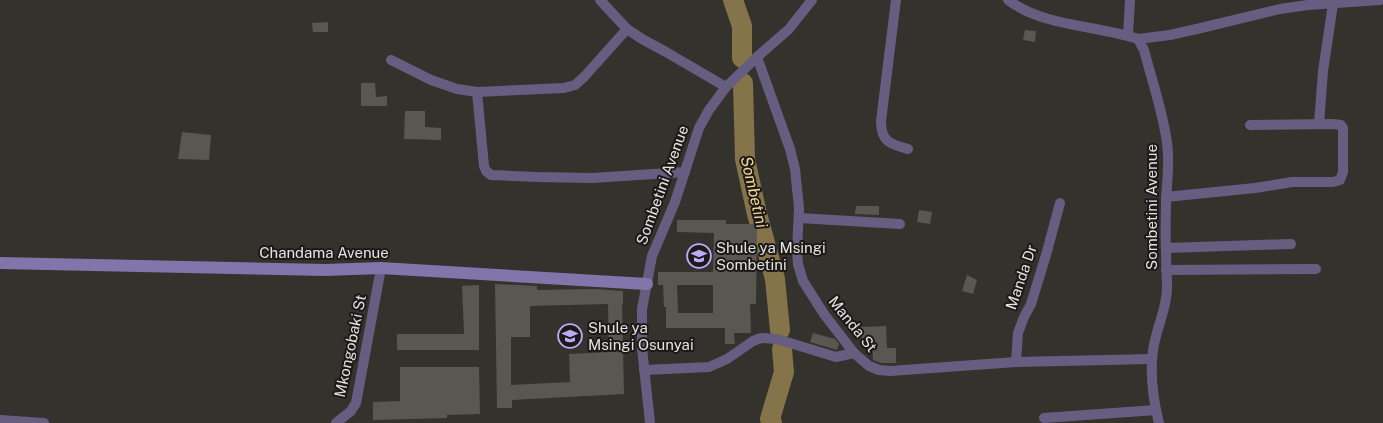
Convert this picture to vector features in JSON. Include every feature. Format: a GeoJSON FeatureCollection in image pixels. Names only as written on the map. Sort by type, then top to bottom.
{"type":"FeatureCollection","features":[{"type":"Feature","properties":{"kind":"street"},"geometry":{"type":"LineString","coordinates":[[600,0],[627,29],[726,87]]}},
{"type":"Feature","properties":{"kind":"street","name":"Sombetini Avenue"},"geometry":{"type":"LineString","coordinates":[[650,423],[642,348],[642,309],[652,256],[675,202],[699,128],[709,110],[726,87],[789,29],[812,0]]}},
{"type":"Feature","properties":{"kind":"street"},"geometry":{"type":"LineString","coordinates":[[896,0],[881,132],[885,139],[892,144],[908,149]]}},
{"type":"Feature","properties":{"kind":"street"},"geometry":{"type":"LineString","coordinates":[[1008,0],[1026,5],[1073,25],[1133,37],[1170,34],[1201,28],[1281,5],[1333,4],[1380,0]]}},
{"type":"Feature","properties":{"kind":"street"},"geometry":{"type":"LineString","coordinates":[[1130,0],[1133,37]]}},
{"type":"Feature","properties":{"kind":"street"},"geometry":{"type":"LineString","coordinates":[[1319,124],[1323,71],[1333,4]]}},
{"type":"Feature","properties":{"kind":"street"},"geometry":{"type":"LineString","coordinates":[[391,60],[431,80],[457,89],[477,92],[564,88],[575,85],[584,77],[627,29]]}},
{"type":"Feature","properties":{"kind":"street","name":"Sombetini Avenue"},"geometry":{"type":"LineString","coordinates":[[1133,37],[1144,50],[1165,129],[1169,162],[1166,197],[1166,270],[1168,289],[1152,359],[1152,378],[1159,423]]}},
{"type":"Feature","properties":{"kind":"street","name":"Manda St"},"geometry":{"type":"LineString","coordinates":[[757,57],[790,148],[795,170],[799,218],[797,252],[803,281],[824,314],[854,353],[869,366],[879,370],[890,371],[1016,362],[1152,359]]}},
{"type":"Feature","properties":{"kind":"street"},"geometry":{"type":"LineString","coordinates":[[477,92],[484,166],[491,175],[592,178],[684,172]]}},
{"type":"Feature","properties":{"kind":"street"},"geometry":{"type":"LineString","coordinates":[[1166,197],[1292,182],[1337,182],[1340,180],[1343,172],[1341,125],[1250,124]]}},
{"type":"Feature","properties":{"kind":"street","name":"Manda Dr"},"geometry":{"type":"LineString","coordinates":[[1016,362],[1018,333],[1031,304],[1060,203]]}},
{"type":"Feature","properties":{"kind":"street"},"geometry":{"type":"LineString","coordinates":[[799,218],[900,224]]}},
{"type":"Feature","properties":{"kind":"street"},"geometry":{"type":"LineString","coordinates":[[1166,248],[1291,244]]}},
{"type":"Feature","properties":{"kind":"street","name":"Chandama Avenue"},"geometry":{"type":"LineString","coordinates":[[0,263],[325,270],[381,268],[647,284]]}},
{"type":"Feature","properties":{"kind":"street","name":"Mkongobaki St"},"geometry":{"type":"LineString","coordinates":[[336,423],[351,411],[356,403],[381,268]]}},
{"type":"Feature","properties":{"kind":"street"},"geometry":{"type":"LineString","coordinates":[[1166,270],[1316,269]]}},
{"type":"Feature","properties":{"kind":"street"},"geometry":{"type":"LineString","coordinates":[[644,370],[709,368],[761,338],[777,339],[836,357],[854,353]]}},
{"type":"Feature","properties":{"kind":"street"},"geometry":{"type":"LineString","coordinates":[[1044,418],[1156,410]]}},
{"type":"Feature","properties":{"kind":"street"},"geometry":{"type":"LineString","coordinates":[[0,420],[44,423]]}},
{"type":"Feature","properties":{"kind":"building"},"geometry":{"type":"Polygon","coordinates":[[[328,22],[328,32],[313,32],[312,23],[328,22]]]}},
{"type":"Feature","properties":{"kind":"building"},"geometry":{"type":"Polygon","coordinates":[[[1025,30],[1036,31],[1035,42],[1023,40],[1025,30]]]}},
{"type":"Feature","properties":{"kind":"building"},"geometry":{"type":"Polygon","coordinates":[[[361,83],[375,83],[376,97],[387,96],[387,106],[361,106],[361,83]]]}},
{"type":"Feature","properties":{"kind":"building"},"geometry":{"type":"Polygon","coordinates":[[[405,111],[425,111],[425,127],[441,128],[441,140],[404,139],[405,111]]]}},
{"type":"Feature","properties":{"kind":"building"},"geometry":{"type":"Polygon","coordinates":[[[182,132],[211,135],[209,160],[178,159],[182,132]]]}},
{"type":"Feature","properties":{"kind":"building"},"geometry":{"type":"Polygon","coordinates":[[[856,206],[879,206],[879,215],[855,214],[856,206]]]}},
{"type":"Feature","properties":{"kind":"building"},"geometry":{"type":"Polygon","coordinates":[[[919,210],[932,212],[930,224],[917,222],[919,210]]]}},
{"type":"Feature","properties":{"kind":"building"},"geometry":{"type":"Polygon","coordinates":[[[677,220],[726,220],[726,224],[757,224],[756,304],[750,304],[751,333],[734,333],[735,344],[725,344],[725,328],[666,328],[663,285],[658,285],[658,272],[713,272],[714,233],[677,232],[677,220]],[[677,285],[678,313],[713,313],[713,285],[677,285]]]}},
{"type":"Feature","properties":{"kind":"building"},"geometry":{"type":"Polygon","coordinates":[[[967,275],[977,280],[973,294],[962,291],[967,275]]]}},
{"type":"Feature","properties":{"kind":"building"},"geometry":{"type":"Polygon","coordinates":[[[495,284],[537,286],[537,290],[595,289],[623,291],[624,394],[512,400],[512,408],[497,408],[495,284]],[[608,304],[530,306],[530,337],[511,337],[511,385],[570,382],[569,354],[609,352],[608,304]]]}},
{"type":"Feature","properties":{"kind":"building"},"geometry":{"type":"Polygon","coordinates":[[[479,285],[479,350],[397,350],[397,334],[464,334],[462,286],[479,285]]]}},
{"type":"Feature","properties":{"kind":"building"},"geometry":{"type":"Polygon","coordinates":[[[886,326],[887,348],[896,348],[896,363],[881,363],[873,360],[872,345],[862,346],[861,327],[886,326]]]}},
{"type":"Feature","properties":{"kind":"building"},"geometry":{"type":"Polygon","coordinates":[[[813,333],[835,339],[839,344],[837,350],[810,342],[813,333]]]}},
{"type":"Feature","properties":{"kind":"building"},"geometry":{"type":"Polygon","coordinates":[[[400,367],[479,367],[480,414],[447,415],[447,418],[373,420],[373,402],[400,401],[400,367]]]}},
{"type":"Feature","properties":{"kind":"waterway","name":"Sombetini"},"geometry":{"type":"LineString","coordinates":[[733,0],[742,26],[742,58]]}},
{"type":"Feature","properties":{"kind":"waterway","name":"Sombetini"},"geometry":{"type":"LineString","coordinates":[[743,83],[745,159],[757,214],[775,279],[780,330]]}},
{"type":"Feature","properties":{"kind":"waterway","name":"Sombetini"},"geometry":{"type":"LineString","coordinates":[[772,423],[770,419],[784,372],[782,349]]}},
{"type":"Feature","properties":{"kind":"place","name":"Shule ya Msingi Sombetini"},"geometry":{"type":"Point","coordinates":[699,256]}},
{"type":"Feature","properties":{"kind":"place","name":"Shule ya Msingi Osunyai"},"geometry":{"type":"Point","coordinates":[570,336]}}]}
